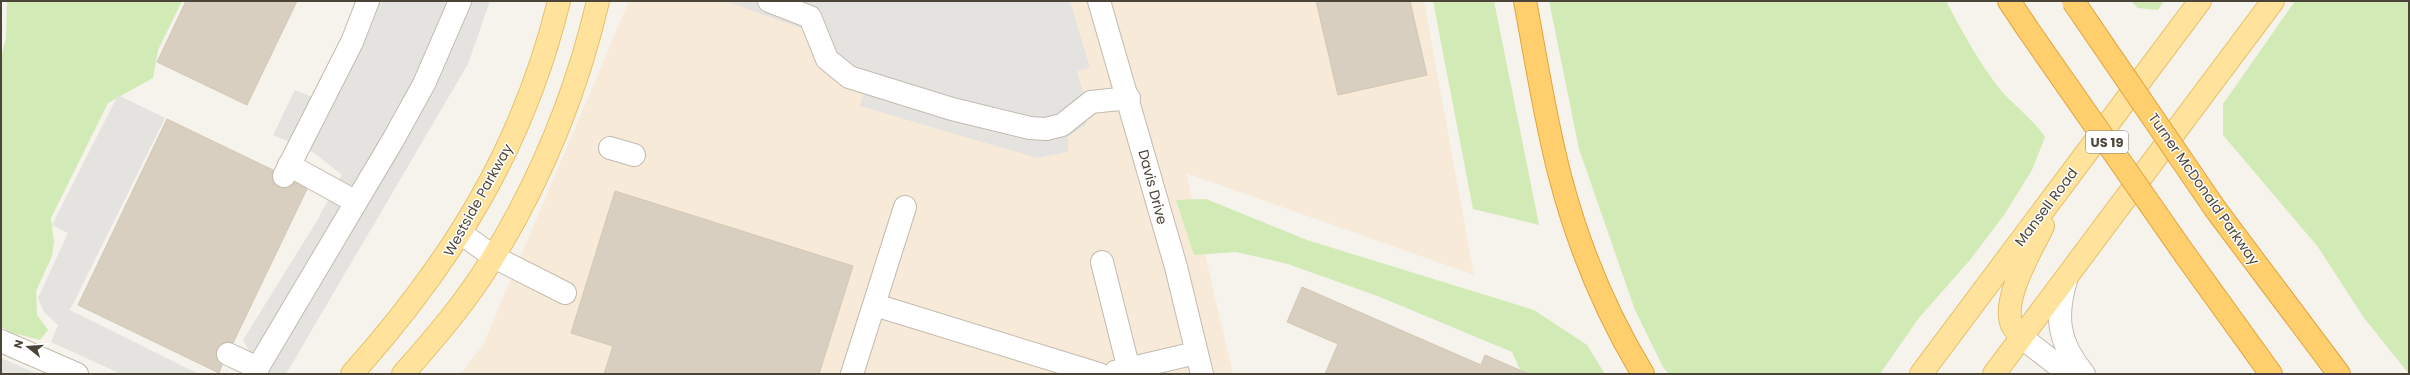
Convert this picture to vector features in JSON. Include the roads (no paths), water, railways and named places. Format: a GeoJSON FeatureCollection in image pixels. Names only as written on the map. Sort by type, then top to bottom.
{"type":"FeatureCollection","features":[{"type":"Feature","properties":{"kind":"highway"},"geometry":{"type":"LineString","coordinates":[[1525,1],[1560,176],[1576,228],[1613,319],[1643,374]]}},
{"type":"Feature","properties":{"kind":"highway","name":"US 19"},"geometry":{"type":"LineString","coordinates":[[2009,1],[2186,256],[2272,374]]}},
{"type":"Feature","properties":{"kind":"highway","name":"Turner McDonald Parkway"},"geometry":{"type":"LineString","coordinates":[[2073,1],[2216,210],[2339,374]]}},
{"type":"Feature","properties":{"kind":"main road","name":"Westside Parkway"},"geometry":{"type":"LineString","coordinates":[[352,374],[390,332],[424,288],[462,234],[488,187],[520,120],[541,66],[559,1]]}},
{"type":"Feature","properties":{"kind":"main road"},"geometry":{"type":"LineString","coordinates":[[403,374],[458,308],[494,257],[524,201],[561,123],[577,77],[598,1]]}},
{"type":"Feature","properties":{"kind":"main road","name":"Mansell Road"},"geometry":{"type":"LineString","coordinates":[[1921,374],[2200,1]]}},
{"type":"Feature","properties":{"kind":"main road"},"geometry":{"type":"LineString","coordinates":[[1994,374],[2273,1]]}},
{"type":"Feature","properties":{"kind":"main road"},"geometry":{"type":"LineString","coordinates":[[2022,338],[2012,324],[2009,309],[2013,292],[2060,188]]}},
{"type":"Feature","properties":{"kind":"street"},"geometry":{"type":"LineString","coordinates":[[356,202],[286,170],[352,42],[368,1]]}},
{"type":"Feature","properties":{"kind":"street"},"geometry":{"type":"LineString","coordinates":[[228,354],[256,371],[393,140],[424,84],[460,1]]}},
{"type":"Feature","properties":{"kind":"street"},"geometry":{"type":"LineString","coordinates":[[769,1],[810,17],[826,59],[849,77],[952,109],[1030,128],[1046,129],[1062,125],[1091,102],[1129,98]]}},
{"type":"Feature","properties":{"kind":"street","name":"Davis Drive"},"geometry":{"type":"LineString","coordinates":[[1099,1],[1129,98],[1176,267],[1202,374]]}},
{"type":"Feature","properties":{"kind":"street"},"geometry":{"type":"LineString","coordinates":[[610,148],[634,155]]}},
{"type":"Feature","properties":{"kind":"street"},"geometry":{"type":"LineString","coordinates":[[852,374],[906,207]]}},
{"type":"Feature","properties":{"kind":"street"},"geometry":{"type":"LineString","coordinates":[[462,234],[494,257],[565,292]]}},
{"type":"Feature","properties":{"kind":"street"},"geometry":{"type":"LineString","coordinates":[[1102,262],[1129,372]]}},
{"type":"Feature","properties":{"kind":"street"},"geometry":{"type":"LineString","coordinates":[[2067,276],[2061,296],[2058,315],[2062,335],[2084,374]]}},
{"type":"Feature","properties":{"kind":"street"},"geometry":{"type":"LineString","coordinates":[[875,305],[1057,368],[1099,374]]}},
{"type":"Feature","properties":{"kind":"street"},"geometry":{"type":"LineString","coordinates":[[2022,338],[2069,374]]}},
{"type":"Feature","properties":{"kind":"street"},"geometry":{"type":"LineString","coordinates":[[1,341],[77,374]]}},
{"type":"Feature","properties":{"kind":"street"},"geometry":{"type":"LineString","coordinates":[[1106,374],[1129,372],[1196,353]]}}]}
